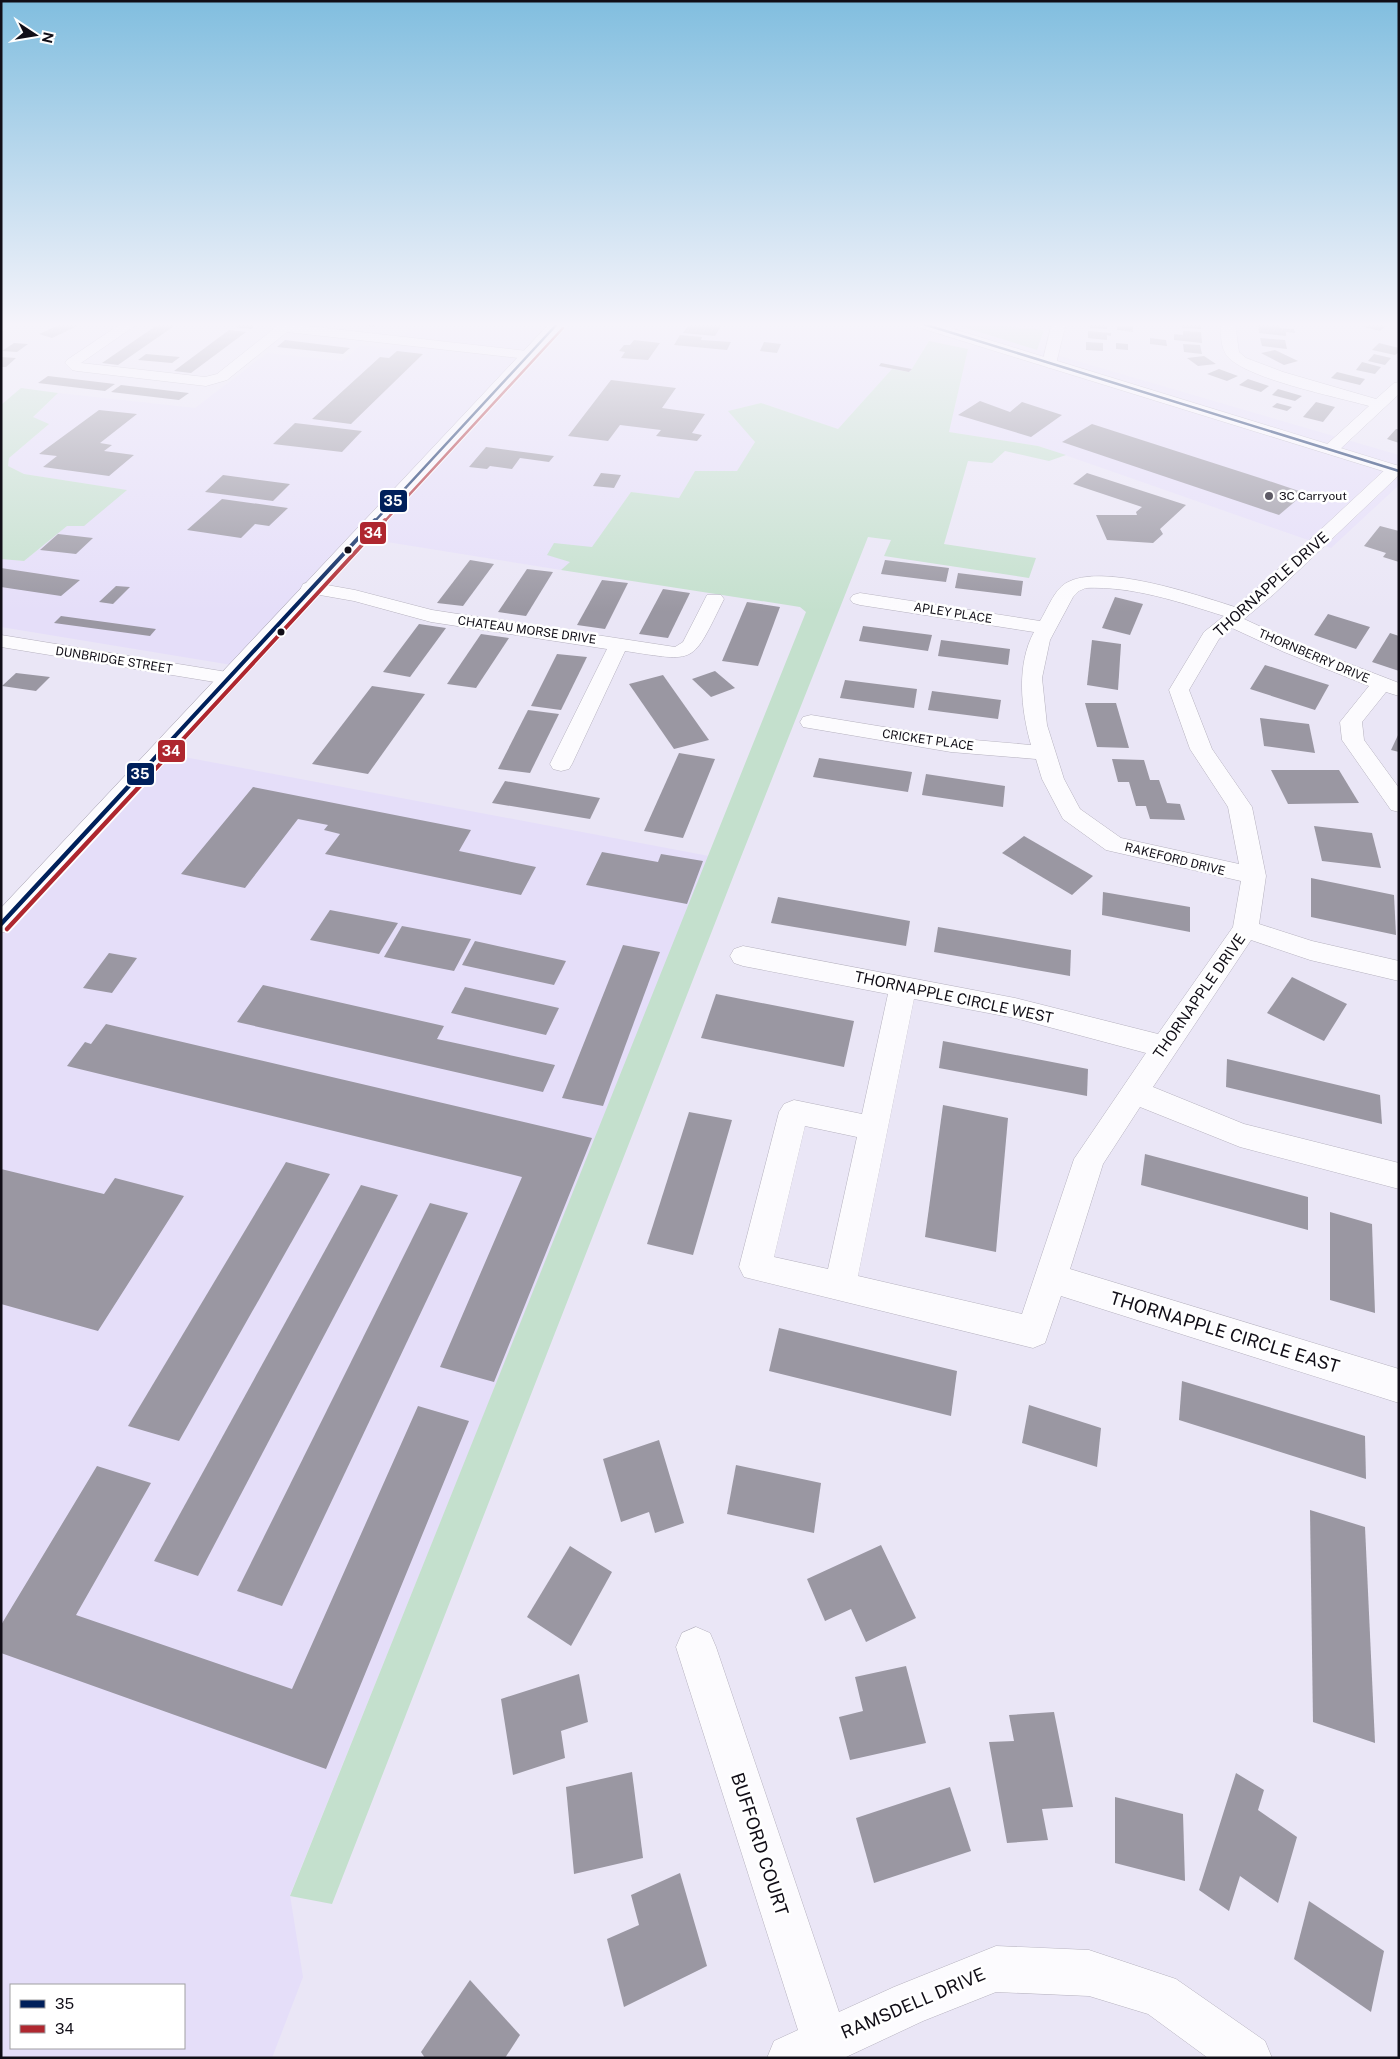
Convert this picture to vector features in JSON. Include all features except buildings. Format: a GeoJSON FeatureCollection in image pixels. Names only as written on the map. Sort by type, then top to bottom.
{"type":"FeatureCollection","features":[{"type":"Feature","properties":{"kind":"street"},"geometry":{"type":"LineString","coordinates":[[1,924],[467,419]]}},
{"type":"Feature","properties":{"kind":"street"},"geometry":{"type":"LineString","coordinates":[[1232,419],[1397,470]]}},
{"type":"Feature","properties":{"kind":"street"},"geometry":{"type":"LineString","coordinates":[[1331,449],[1363,419]]}},
{"type":"Feature","properties":{"kind":"street","name":"THORNAPPLE DRIVE"},"geometry":{"type":"LineString","coordinates":[[840,1287],[1033,1332],[1089,1159],[1245,929],[1254,876],[1240,807],[1201,749],[1179,690],[1211,636],[1267,590],[1397,470]]}},
{"type":"Feature","properties":{"kind":"street","name":"RAKEFORD DRIVE"},"geometry":{"type":"LineString","coordinates":[[1234,617],[1164,590],[1100,582],[1084,583],[1072,587],[1065,594],[1046,628],[1040,640],[1032,678],[1036,725],[1053,780],[1071,814],[1114,844],[1254,876]]}},
{"type":"Feature","properties":{"kind":"street","name":"CHATEAU MORSE DRIVE"},"geometry":{"type":"LineString","coordinates":[[310,588],[355,596],[431,616],[676,653],[685,650],[691,645],[714,599]]}},
{"type":"Feature","properties":{"kind":"street","name":"APLEY PLACE"},"geometry":{"type":"LineString","coordinates":[[860,599],[1046,628]]}},
{"type":"Feature","properties":{"kind":"street","name":"THORNBERRY DRIVE"},"geometry":{"type":"LineString","coordinates":[[1234,617],[1291,648],[1390,687]]}},
{"type":"Feature","properties":{"kind":"street","name":"DUNBRIDGE STREET"},"geometry":{"type":"LineString","coordinates":[[1,641],[227,678]]}},
{"type":"Feature","properties":{"kind":"street"},"geometry":{"type":"LineString","coordinates":[[561,764],[619,644]]}},
{"type":"Feature","properties":{"kind":"street"},"geometry":{"type":"LineString","coordinates":[[1390,687],[1351,722],[1353,740],[1399,805]]}},
{"type":"Feature","properties":{"kind":"street","name":"CRICKET PLACE"},"geometry":{"type":"LineString","coordinates":[[811,722],[951,745],[1045,753]]}},
{"type":"Feature","properties":{"kind":"street"},"geometry":{"type":"LineString","coordinates":[[1245,929],[1310,950],[1399,971]]}},
{"type":"Feature","properties":{"kind":"street","name":"THORNAPPLE CIRCLE WEST"},"geometry":{"type":"LineString","coordinates":[[742,956],[1015,1008],[1165,1047]]}},
{"type":"Feature","properties":{"kind":"street"},"geometry":{"type":"LineString","coordinates":[[872,1128],[794,1112],[755,1267],[840,1287],[903,986]]}},
{"type":"Feature","properties":{"kind":"street"},"geometry":{"type":"LineString","coordinates":[[1134,1092],[1240,1135],[1399,1176]]}},
{"type":"Feature","properties":{"kind":"street","name":"THORNAPPLE CIRCLE EAST"},"geometry":{"type":"LineString","coordinates":[[1051,1278],[1399,1386]]}},
{"type":"Feature","properties":{"kind":"street","name":"BUFFORD COURT"},"geometry":{"type":"LineString","coordinates":[[696,1647],[808,2049]]}},
{"type":"Feature","properties":{"kind":"street","name":"RAMSDELL DRIVE"},"geometry":{"type":"LineString","coordinates":[[808,2049],[918,1999],[996,1969],[1005,1969],[1089,1973],[1160,1995],[1248,2058]]}},
{"type":"Feature","properties":{"kind":"shaded area"},"geometry":{"type":"Polygon","coordinates":[[[35,419],[736,419],[755,442],[737,472],[695,471],[679,498],[631,492],[592,548],[561,570],[362,538],[244,667],[1,627],[1,559],[24,561],[67,526],[126,490],[24,474],[8,466],[9,458],[48,425],[35,419]]]}},
{"type":"Feature","properties":{"kind":"shaded area"},"geometry":{"type":"Polygon","coordinates":[[[809,419],[847,419],[838,429],[809,419]]]}},
{"type":"Feature","properties":{"kind":"shaded area"},"geometry":{"type":"Polygon","coordinates":[[[952,419],[1276,419],[1399,455],[1399,485],[1331,548],[1039,446],[949,432],[952,419]]]}},
{"type":"Feature","properties":{"kind":"shaded area"},"geometry":{"type":"Polygon","coordinates":[[[163,753],[709,856],[290,1895],[303,1977],[272,2058],[1,2058],[1,925],[163,753]]]}},
{"type":"Feature","properties":{"kind":"green space"},"geometry":{"type":"Polygon","coordinates":[[[1,419],[38,419],[49,424],[9,458],[8,466],[24,474],[127,490],[84,526],[67,526],[24,561],[1,559],[1,419]]]}},
{"type":"Feature","properties":{"kind":"green space"},"geometry":{"type":"Polygon","coordinates":[[[735,419],[809,419],[838,429],[847,419],[952,419],[949,432],[1038,446],[1066,455],[1049,461],[1005,451],[992,463],[968,461],[944,544],[1036,558],[1029,578],[884,556],[891,540],[868,537],[735,872],[332,1904],[290,1896],[806,612],[800,607],[561,570],[570,562],[547,555],[554,543],[592,547],[631,492],[679,498],[695,471],[737,471],[755,442],[735,419]]]}},
{"type":"Feature","properties":{"kind":"transit line","name":"35"},"geometry":{"type":"LineString","coordinates":[[1,924],[469,419]]}},
{"type":"Feature","properties":{"kind":"transit line","name":"34"},"geometry":{"type":"LineString","coordinates":[[7,929],[479,419]]}},
{"type":"Feature","properties":{"kind":"transit line","name":"35"},"geometry":{"type":"LineString","coordinates":[[1231,419],[1399,471]]}},
{"type":"Feature","properties":{"kind":"place","name":"3C Carryout"},"geometry":{"type":"Point","coordinates":[1269,496]}}]}
